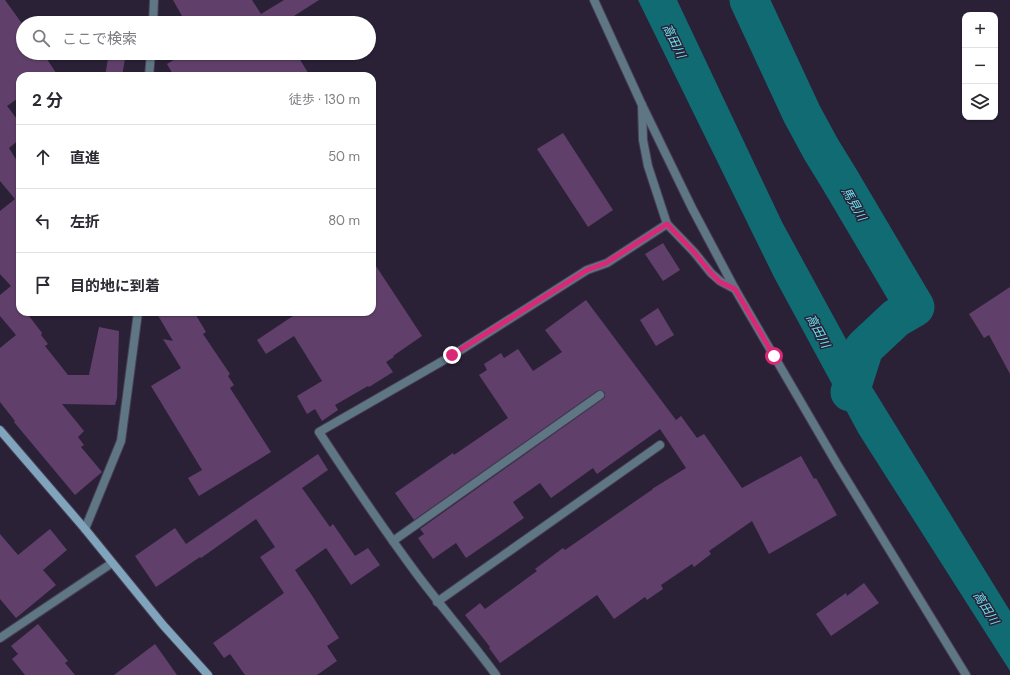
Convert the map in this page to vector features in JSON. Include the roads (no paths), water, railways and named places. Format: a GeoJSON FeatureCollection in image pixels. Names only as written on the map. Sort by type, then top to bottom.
{"type":"FeatureCollection","features":[{"type":"Feature","properties":{"kind":"street"},"geometry":{"type":"LineString","coordinates":[[153,16],[154,0]]}},
{"type":"Feature","properties":{"kind":"street"},"geometry":{"type":"LineString","coordinates":[[594,0],[642,105],[692,208],[735,289],[838,464],[966,675]]}},
{"type":"Feature","properties":{"kind":"street"},"geometry":{"type":"LineString","coordinates":[[149,72],[150,60]]}},
{"type":"Feature","properties":{"kind":"street"},"geometry":{"type":"LineString","coordinates":[[642,105],[643,140],[648,166],[667,224],[720,282],[735,289]]}},
{"type":"Feature","properties":{"kind":"street"},"geometry":{"type":"LineString","coordinates":[[496,675],[468,638],[437,602],[374,514],[319,432],[452,355],[587,270],[606,263],[667,224]]}},
{"type":"Feature","properties":{"kind":"street"},"geometry":{"type":"LineString","coordinates":[[85,529],[121,441],[137,316]]}},
{"type":"Feature","properties":{"kind":"street"},"geometry":{"type":"LineString","coordinates":[[393,541],[600,395]]}},
{"type":"Feature","properties":{"kind":"street"},"geometry":{"type":"LineString","coordinates":[[0,430],[85,529],[163,625],[208,675]]}},
{"type":"Feature","properties":{"kind":"street"},"geometry":{"type":"LineString","coordinates":[[437,602],[660,445]]}},
{"type":"Feature","properties":{"kind":"street"},"geometry":{"type":"LineString","coordinates":[[0,638],[112,563]]}},
{"type":"Feature","properties":{"kind":"water","name":"高田川"},"geometry":{"type":"Polygon","coordinates":[[[638,0],[677,0],[782,222],[872,387],[1010,611],[1010,671],[859,434],[774,277],[638,0]]]}},
{"type":"Feature","properties":{"kind":"waterway","name":"馬見川"},"geometry":{"type":"LineString","coordinates":[[749,0],[802,114],[821,149],[915,307],[896,318],[864,348],[850,392]]}}]}
